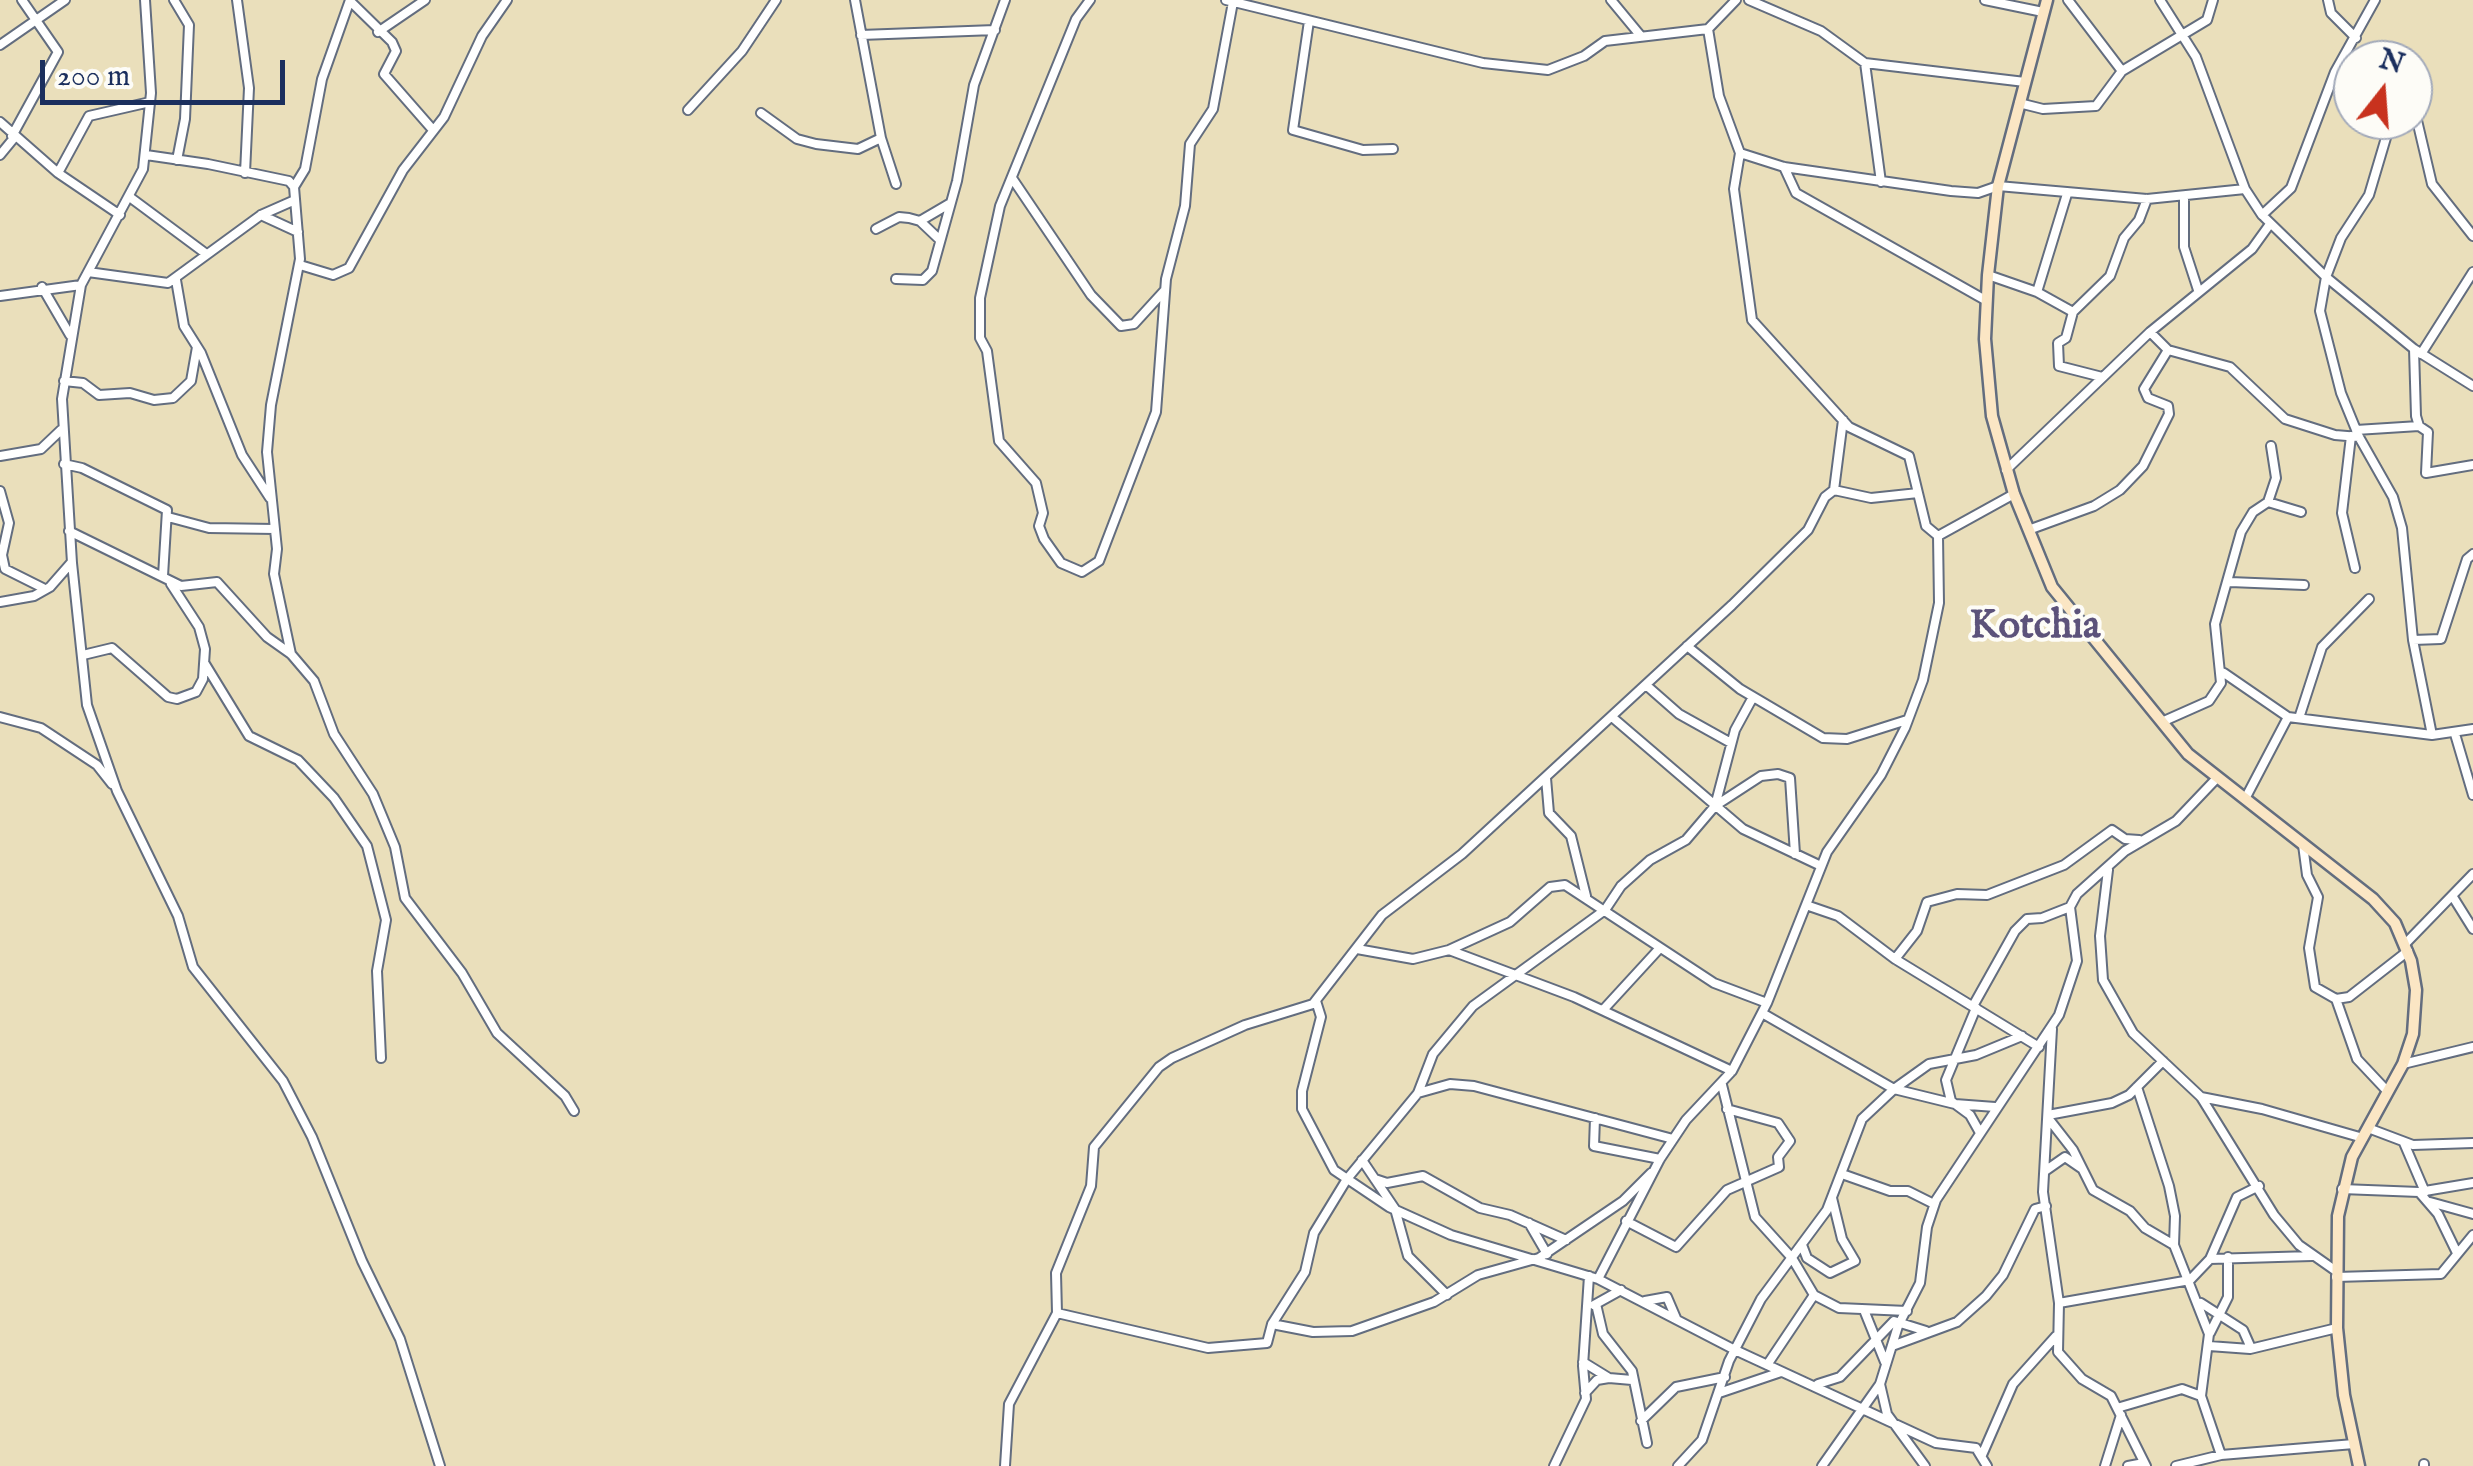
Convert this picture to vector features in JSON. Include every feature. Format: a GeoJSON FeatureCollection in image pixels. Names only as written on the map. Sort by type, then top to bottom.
{"type":"FeatureCollection","features":[{"type":"Feature","properties":{"kind":"main road"},"geometry":{"type":"LineString","coordinates":[[2045,6],[1998,186],[1988,275],[1992,416],[2014,494],[2052,587],[2188,754],[2374,900],[2407,947],[2416,1012],[2404,1064],[2365,1133],[2342,1189],[2337,1328],[2359,1466]]}},
{"type":"Feature","properties":{"kind":"street"},"geometry":{"type":"LineString","coordinates":[[0,155],[58,56],[22,0]]}},
{"type":"Feature","properties":{"kind":"street"},"geometry":{"type":"LineString","coordinates":[[0,45],[65,0]]}},
{"type":"Feature","properties":{"kind":"street"},"geometry":{"type":"LineString","coordinates":[[145,0],[150,102],[146,155],[131,198],[81,284],[64,381],[64,464],[87,705],[117,792],[178,916],[194,967],[283,1081],[312,1138],[400,1340],[440,1466]]}},
{"type":"Feature","properties":{"kind":"street"},"geometry":{"type":"LineString","coordinates":[[174,0],[188,25],[185,119],[177,160]]}},
{"type":"Feature","properties":{"kind":"street"},"geometry":{"type":"LineString","coordinates":[[237,0],[248,88],[245,173]]}},
{"type":"Feature","properties":{"kind":"street"},"geometry":{"type":"LineString","coordinates":[[292,654],[274,574],[275,529],[267,452],[271,405],[300,265],[294,186],[306,169],[322,79],[350,0],[396,51],[384,74],[433,130]]}},
{"type":"Feature","properties":{"kind":"street"},"geometry":{"type":"LineString","coordinates":[[378,32],[425,0]]}},
{"type":"Feature","properties":{"kind":"street"},"geometry":{"type":"LineString","coordinates":[[300,265],[333,275],[349,268],[403,170],[463,82],[482,36],[507,0]]}},
{"type":"Feature","properties":{"kind":"street"},"geometry":{"type":"LineString","coordinates":[[688,110],[742,52],[776,0]]}},
{"type":"Feature","properties":{"kind":"street"},"geometry":{"type":"LineString","coordinates":[[855,0],[880,138],[896,184]]}},
{"type":"Feature","properties":{"kind":"street"},"geometry":{"type":"LineString","coordinates":[[896,279],[929,278],[974,85],[1005,0]]}},
{"type":"Feature","properties":{"kind":"street"},"geometry":{"type":"LineString","coordinates":[[1090,0],[1076,19],[1012,178],[982,282],[980,338],[987,351],[999,441],[1036,483],[1042,513],[1040,530],[1070,569],[1082,572],[1099,562],[1156,412],[1166,288],[1185,206],[1190,144],[1213,109],[1230,1],[1255,3],[1309,21],[1484,63],[1548,70],[1584,56],[1605,41],[1708,29],[1736,0]]}},
{"type":"Feature","properties":{"kind":"street"},"geometry":{"type":"LineString","coordinates":[[1611,0],[1640,34]]}},
{"type":"Feature","properties":{"kind":"street"},"geometry":{"type":"LineString","coordinates":[[1750,0],[1821,31],[1865,63],[2025,82]]}},
{"type":"Feature","properties":{"kind":"street"},"geometry":{"type":"LineString","coordinates":[[1985,0],[2045,6]]}},
{"type":"Feature","properties":{"kind":"street"},"geometry":{"type":"LineString","coordinates":[[2068,0],[2122,71]]}},
{"type":"Feature","properties":{"kind":"street"},"geometry":{"type":"LineString","coordinates":[[2160,0],[2184,32],[2245,189],[2262,216],[2326,277],[2418,352],[2473,386]]}},
{"type":"Feature","properties":{"kind":"street"},"geometry":{"type":"LineString","coordinates":[[2019,103],[2043,109],[2096,106],[2122,71],[2207,20],[2213,0]]}},
{"type":"Feature","properties":{"kind":"street"},"geometry":{"type":"LineString","coordinates":[[2328,0],[2331,13],[2356,38]]}},
{"type":"Feature","properties":{"kind":"street"},"geometry":{"type":"LineString","coordinates":[[2262,216],[2292,188],[2335,72],[2375,0]]}},
{"type":"Feature","properties":{"kind":"street"},"geometry":{"type":"LineString","coordinates":[[1309,21],[1293,130],[1364,150],[1393,149]]}},
{"type":"Feature","properties":{"kind":"street"},"geometry":{"type":"LineString","coordinates":[[1554,1466],[1580,1418],[1593,1278],[1660,1160],[1686,1120],[1722,1086],[1762,1013],[1821,866],[1881,775],[1908,720],[1922,680],[1939,603],[1938,536],[1926,526],[1909,456],[1856,432],[1752,320],[1734,190],[1740,153],[1719,96],[1708,29]]}},
{"type":"Feature","properties":{"kind":"street"},"geometry":{"type":"LineString","coordinates":[[861,35],[994,30]]}},
{"type":"Feature","properties":{"kind":"street"},"geometry":{"type":"LineString","coordinates":[[1865,63],[1881,182]]}},
{"type":"Feature","properties":{"kind":"street"},"geometry":{"type":"LineString","coordinates":[[58,172],[89,116],[150,102]]}},
{"type":"Feature","properties":{"kind":"street"},"geometry":{"type":"LineString","coordinates":[[761,114],[798,139],[816,144],[858,150],[880,138]]}},
{"type":"Feature","properties":{"kind":"street"},"geometry":{"type":"LineString","coordinates":[[0,122],[58,172],[120,215]]}},
{"type":"Feature","properties":{"kind":"street"},"geometry":{"type":"LineString","coordinates":[[2385,140],[2369,195],[2341,238],[2326,277],[2320,311],[2324,338],[2355,435],[2393,498],[2402,528],[2413,640],[2432,735]]}},
{"type":"Feature","properties":{"kind":"street"},"geometry":{"type":"LineString","coordinates":[[2422,140],[2432,184],[2473,236]]}},
{"type":"Feature","properties":{"kind":"street"},"geometry":{"type":"LineString","coordinates":[[1740,153],[1784,167],[1978,193],[1998,186],[2147,199],[2245,189]]}},
{"type":"Feature","properties":{"kind":"street"},"geometry":{"type":"LineString","coordinates":[[146,155],[289,181],[294,186]]}},
{"type":"Feature","properties":{"kind":"street"},"geometry":{"type":"LineString","coordinates":[[1784,167],[1796,193],[1987,301]]}},
{"type":"Feature","properties":{"kind":"street"},"geometry":{"type":"LineString","coordinates":[[1012,178],[1091,295],[1121,326],[1134,324],[1166,288]]}},
{"type":"Feature","properties":{"kind":"street"},"geometry":{"type":"LineString","coordinates":[[2037,292],[2066,194]]}},
{"type":"Feature","properties":{"kind":"street"},"geometry":{"type":"LineString","coordinates":[[2184,196],[2184,247],[2198,290]]}},
{"type":"Feature","properties":{"kind":"street"},"geometry":{"type":"LineString","coordinates":[[131,198],[205,253]]}},
{"type":"Feature","properties":{"kind":"street"},"geometry":{"type":"LineString","coordinates":[[2102,377],[2058,364],[2058,344],[2066,338],[2073,312],[2110,276],[2124,238],[2139,220],[2147,199]]}},
{"type":"Feature","properties":{"kind":"street"},"geometry":{"type":"LineString","coordinates":[[88,272],[156,284],[176,280],[205,253],[261,215],[295,200]]}},
{"type":"Feature","properties":{"kind":"street"},"geometry":{"type":"LineString","coordinates":[[920,221],[949,204]]}},
{"type":"Feature","properties":{"kind":"street"},"geometry":{"type":"LineString","coordinates":[[261,215],[298,232]]}},
{"type":"Feature","properties":{"kind":"street"},"geometry":{"type":"LineString","coordinates":[[876,230],[899,217],[920,221],[940,240]]}},
{"type":"Feature","properties":{"kind":"street"},"geometry":{"type":"LineString","coordinates":[[2006,470],[2150,332],[2198,290],[2225,273],[2270,224]]}},
{"type":"Feature","properties":{"kind":"street"},"geometry":{"type":"LineString","coordinates":[[2419,426],[2418,352],[2473,272]]}},
{"type":"Feature","properties":{"kind":"street"},"geometry":{"type":"LineString","coordinates":[[1988,275],[2037,292],[2073,312]]}},
{"type":"Feature","properties":{"kind":"street"},"geometry":{"type":"LineString","coordinates":[[176,280],[184,326],[197,344],[242,455],[272,502]]}},
{"type":"Feature","properties":{"kind":"street"},"geometry":{"type":"LineString","coordinates":[[0,296],[81,284]]}},
{"type":"Feature","properties":{"kind":"street"},"geometry":{"type":"LineString","coordinates":[[42,287],[70,334]]}},
{"type":"Feature","properties":{"kind":"street"},"geometry":{"type":"LineString","coordinates":[[2150,332],[2168,350],[2222,362],[2285,419],[2355,435],[2419,426],[2428,432],[2427,474],[2473,465]]}},
{"type":"Feature","properties":{"kind":"street"},"geometry":{"type":"LineString","coordinates":[[64,381],[83,383],[99,396],[130,393],[154,400],[172,398],[191,381],[197,344]]}},
{"type":"Feature","properties":{"kind":"street"},"geometry":{"type":"LineString","coordinates":[[2031,529],[2094,506],[2143,466],[2170,414],[2168,406],[2148,398],[2144,389],[2168,350]]}},
{"type":"Feature","properties":{"kind":"street"},"geometry":{"type":"LineString","coordinates":[[1005,1466],[1009,1404],[1015,1386],[1045,1341],[1056,1312],[1056,1273],[1091,1186],[1094,1147],[1159,1067],[1245,1025],[1316,1001],[1382,915],[1462,854],[1646,686],[1808,530],[1825,497],[1834,490],[1843,420]]}},
{"type":"Feature","properties":{"kind":"street"},"geometry":{"type":"LineString","coordinates":[[0,456],[41,449],[62,430]]}},
{"type":"Feature","properties":{"kind":"street"},"geometry":{"type":"LineString","coordinates":[[2355,435],[2342,512],[2356,568]]}},
{"type":"Feature","properties":{"kind":"street"},"geometry":{"type":"LineString","coordinates":[[2164,721],[2208,701],[2224,674],[2215,624],[2230,582],[2240,532],[2253,512],[2268,502],[2276,478],[2271,446]]}},
{"type":"Feature","properties":{"kind":"street"},"geometry":{"type":"LineString","coordinates":[[64,464],[82,468],[164,507],[168,517],[166,579],[199,627],[204,664],[196,692],[177,700],[149,685],[112,648],[84,656]]}},
{"type":"Feature","properties":{"kind":"street"},"geometry":{"type":"LineString","coordinates":[[1834,490],[1870,498],[1918,493]]}},
{"type":"Feature","properties":{"kind":"street"},"geometry":{"type":"LineString","coordinates":[[0,491],[9,523],[2,555],[4,569],[44,588]]}},
{"type":"Feature","properties":{"kind":"street"},"geometry":{"type":"LineString","coordinates":[[1938,536],[2014,494]]}},
{"type":"Feature","properties":{"kind":"street"},"geometry":{"type":"LineString","coordinates":[[2268,502],[2302,512]]}},
{"type":"Feature","properties":{"kind":"street"},"geometry":{"type":"LineString","coordinates":[[168,517],[210,528],[275,529]]}},
{"type":"Feature","properties":{"kind":"street"},"geometry":{"type":"LineString","coordinates":[[69,531],[180,586],[217,582],[267,637],[292,654],[314,681],[334,734],[373,794],[395,847],[405,898],[462,974],[497,1034],[564,1096],[574,1112]]}},
{"type":"Feature","properties":{"kind":"street"},"geometry":{"type":"LineString","coordinates":[[2413,640],[2441,638],[2467,559],[2473,554]]}},
{"type":"Feature","properties":{"kind":"street"},"geometry":{"type":"LineString","coordinates":[[0,602],[34,596],[50,587],[72,563]]}},
{"type":"Feature","properties":{"kind":"street"},"geometry":{"type":"LineString","coordinates":[[2230,582],[2304,585]]}},
{"type":"Feature","properties":{"kind":"street"},"geometry":{"type":"LineString","coordinates":[[2300,715],[2322,648],[2368,600]]}},
{"type":"Feature","properties":{"kind":"street"},"geometry":{"type":"LineString","coordinates":[[1687,646],[1753,697],[1823,738],[1847,739],[1908,720]]}},
{"type":"Feature","properties":{"kind":"street"},"geometry":{"type":"LineString","coordinates":[[204,664],[249,736],[298,760],[334,798],[367,846],[386,920],[377,972],[380,1058]]}},
{"type":"Feature","properties":{"kind":"street"},"geometry":{"type":"LineString","coordinates":[[2224,674],[2288,717],[2300,715],[2432,735],[2473,729]]}},
{"type":"Feature","properties":{"kind":"street"},"geometry":{"type":"LineString","coordinates":[[1646,686],[1679,714],[1730,743]]}},
{"type":"Feature","properties":{"kind":"street"},"geometry":{"type":"LineString","coordinates":[[1715,806],[1730,743],[1753,697]]}},
{"type":"Feature","properties":{"kind":"street"},"geometry":{"type":"LineString","coordinates":[[0,717],[41,728],[97,765],[117,792]]}},
{"type":"Feature","properties":{"kind":"street"},"geometry":{"type":"LineString","coordinates":[[1612,717],[1744,829],[1821,866]]}},
{"type":"Feature","properties":{"kind":"street"},"geometry":{"type":"LineString","coordinates":[[2245,799],[2288,717]]}},
{"type":"Feature","properties":{"kind":"street"},"geometry":{"type":"LineString","coordinates":[[2455,734],[2473,795]]}},
{"type":"Feature","properties":{"kind":"street"},"geometry":{"type":"LineString","coordinates":[[1056,1312],[1208,1348],[1266,1343],[1272,1324],[1295,1292],[1314,1233],[1347,1179],[1418,1093],[1433,1054],[1473,1006],[1606,910],[1620,886],[1650,860],[1686,840],[1715,806],[1761,776],[1786,775],[1792,788],[1795,854]]}},
{"type":"Feature","properties":{"kind":"street"},"geometry":{"type":"LineString","coordinates":[[1546,778],[1549,812],[1570,836],[1586,896]]}},
{"type":"Feature","properties":{"kind":"street"},"geometry":{"type":"LineString","coordinates":[[1979,1131],[1970,1115],[1955,1104],[1946,1080],[1967,1038],[1975,1007],[2015,931],[2028,918],[2042,918],[2070,906],[2077,894],[2142,840],[2176,821],[2216,779]]}},
{"type":"Feature","properties":{"kind":"street"},"geometry":{"type":"LineString","coordinates":[[1895,959],[1917,931],[1927,902],[1957,894],[1987,895],[2064,865],[2112,830],[2125,840],[2142,840]]}},
{"type":"Feature","properties":{"kind":"street"},"geometry":{"type":"LineString","coordinates":[[2303,844],[2307,875],[2318,897],[2309,948],[2312,980],[2315,987],[2336,999],[2357,1059],[2388,1092]]}},
{"type":"Feature","properties":{"kind":"street"},"geometry":{"type":"LineString","coordinates":[[2108,870],[2100,936],[2103,980],[2134,1033],[2201,1097],[2274,1215],[2312,1256],[2336,1274],[2441,1274],[2473,1235]]}},
{"type":"Feature","properties":{"kind":"street"},"geometry":{"type":"LineString","coordinates":[[2336,999],[2356,994],[2407,947],[2473,874]]}},
{"type":"Feature","properties":{"kind":"street"},"geometry":{"type":"LineString","coordinates":[[1357,949],[1413,959],[1449,950],[1510,922],[1550,886],[1565,885],[1714,983],[1767,1003]]}},
{"type":"Feature","properties":{"kind":"street"},"geometry":{"type":"LineString","coordinates":[[2453,897],[2473,930]]}},
{"type":"Feature","properties":{"kind":"street"},"geometry":{"type":"LineString","coordinates":[[1806,905],[1838,916],[1895,959],[2039,1047]]}},
{"type":"Feature","properties":{"kind":"street"},"geometry":{"type":"LineString","coordinates":[[2070,906],[2077,961],[2052,1030],[2045,1171],[2059,1303],[2058,1352],[2082,1380],[2111,1396],[2145,1465],[2128,1466]]}},
{"type":"Feature","properties":{"kind":"street"},"geometry":{"type":"LineString","coordinates":[[1603,1010],[1659,949]]}},
{"type":"Feature","properties":{"kind":"street"},"geometry":{"type":"LineString","coordinates":[[1449,950],[1603,1010],[1732,1071]]}},
{"type":"Feature","properties":{"kind":"street"},"geometry":{"type":"LineString","coordinates":[[1316,1001],[1322,1017],[1302,1108],[1325,1159],[1347,1179],[1395,1209],[1484,1246],[1543,1256],[1621,1290],[1735,1350],[1945,1446],[1976,1448],[1987,1466]]}},
{"type":"Feature","properties":{"kind":"street"},"geometry":{"type":"LineString","coordinates":[[1762,1013],[1894,1088],[1955,1104],[1995,1107]]}},
{"type":"Feature","properties":{"kind":"street"},"geometry":{"type":"LineString","coordinates":[[1822,1466],[1880,1384],[1925,1266],[1934,1204],[1995,1107],[2052,1030]]}},
{"type":"Feature","properties":{"kind":"street"},"geometry":{"type":"LineString","coordinates":[[1678,1466],[1702,1440],[1735,1350],[1761,1299],[1832,1198],[1862,1119],[1894,1088],[1930,1064],[1954,1060],[2022,1036]]}},
{"type":"Feature","properties":{"kind":"street"},"geometry":{"type":"LineString","coordinates":[[2404,1064],[2473,1047]]}},
{"type":"Feature","properties":{"kind":"street"},"geometry":{"type":"LineString","coordinates":[[2048,1117],[2112,1104],[2137,1087],[2162,1060]]}},
{"type":"Feature","properties":{"kind":"street"},"geometry":{"type":"LineString","coordinates":[[1418,1093],[1450,1084],[1474,1086],[1674,1139]]}},
{"type":"Feature","properties":{"kind":"street"},"geometry":{"type":"LineString","coordinates":[[1722,1086],[1755,1216],[1792,1258],[1814,1295],[1826,1305],[1907,1311]]}},
{"type":"Feature","properties":{"kind":"street"},"geometry":{"type":"LineString","coordinates":[[2137,1087],[2169,1186],[2175,1216],[2174,1245],[2209,1334],[2201,1396],[2222,1454]]}},
{"type":"Feature","properties":{"kind":"street"},"geometry":{"type":"LineString","coordinates":[[2201,1097],[2404,1143],[2473,1143]]}},
{"type":"Feature","properties":{"kind":"street"},"geometry":{"type":"LineString","coordinates":[[1626,1221],[1679,1246],[1727,1190],[1778,1167],[1778,1156],[1790,1140],[1775,1120],[1726,1109]]}},
{"type":"Feature","properties":{"kind":"street"},"geometry":{"type":"LineString","coordinates":[[2048,1117],[2095,1192],[2130,1210],[2144,1228],[2174,1245]]}},
{"type":"Feature","properties":{"kind":"street"},"geometry":{"type":"LineString","coordinates":[[1595,1118],[1594,1146],[1660,1160]]}},
{"type":"Feature","properties":{"kind":"street"},"geometry":{"type":"LineString","coordinates":[[2404,1143],[2422,1192],[2457,1254]]}},
{"type":"Feature","properties":{"kind":"street"},"geometry":{"type":"LineString","coordinates":[[2045,1171],[2065,1158],[2084,1171]]}},
{"type":"Feature","properties":{"kind":"street"},"geometry":{"type":"LineString","coordinates":[[1362,1160],[1395,1209],[1408,1256],[1447,1295]]}},
{"type":"Feature","properties":{"kind":"street"},"geometry":{"type":"LineString","coordinates":[[1272,1324],[1312,1332],[1352,1330],[1447,1295],[1489,1270],[1522,1266],[1623,1201],[1654,1170]]}},
{"type":"Feature","properties":{"kind":"street"},"geometry":{"type":"LineString","coordinates":[[1842,1174],[1890,1191],[1908,1190],[1934,1204]]}},
{"type":"Feature","properties":{"kind":"street"},"geometry":{"type":"LineString","coordinates":[[1375,1179],[1387,1183],[1423,1176],[1480,1208],[1529,1223],[1566,1240]]}},
{"type":"Feature","properties":{"kind":"street"},"geometry":{"type":"LineString","coordinates":[[2342,1189],[2422,1192],[2473,1183]]}},
{"type":"Feature","properties":{"kind":"street"},"geometry":{"type":"LineString","coordinates":[[2059,1303],[2190,1280],[2210,1259],[2237,1197],[2259,1186]]}},
{"type":"Feature","properties":{"kind":"street"},"geometry":{"type":"LineString","coordinates":[[1802,1245],[1807,1258],[1830,1273],[1855,1261],[1842,1239],[1832,1198]]}},
{"type":"Feature","properties":{"kind":"street"},"geometry":{"type":"LineString","coordinates":[[2430,1202],[2473,1214]]}},
{"type":"Feature","properties":{"kind":"street"},"geometry":{"type":"LineString","coordinates":[[1892,1346],[1957,1322],[1986,1296],[2003,1275],[2035,1210],[2046,1206]]}},
{"type":"Feature","properties":{"kind":"street"},"geometry":{"type":"LineString","coordinates":[[1529,1223],[1543,1256]]}},
{"type":"Feature","properties":{"kind":"street"},"geometry":{"type":"LineString","coordinates":[[2210,1259],[2312,1256]]}},
{"type":"Feature","properties":{"kind":"street"},"geometry":{"type":"LineString","coordinates":[[2209,1334],[2231,1281],[2228,1258]]}},
{"type":"Feature","properties":{"kind":"street"},"geometry":{"type":"LineString","coordinates":[[1593,1306],[1621,1290]]}},
{"type":"Feature","properties":{"kind":"street"},"geometry":{"type":"LineString","coordinates":[[1767,1365],[1814,1295]]}},
{"type":"Feature","properties":{"kind":"street"},"geometry":{"type":"LineString","coordinates":[[1645,1301],[1667,1297],[1676,1318]]}},
{"type":"Feature","properties":{"kind":"street"},"geometry":{"type":"LineString","coordinates":[[2196,1298],[2243,1330],[2251,1348]]}},
{"type":"Feature","properties":{"kind":"street"},"geometry":{"type":"LineString","coordinates":[[1593,1306],[1599,1326],[1628,1362],[1647,1443]]}},
{"type":"Feature","properties":{"kind":"street"},"geometry":{"type":"LineString","coordinates":[[1864,1310],[1886,1365]]}},
{"type":"Feature","properties":{"kind":"street"},"geometry":{"type":"LineString","coordinates":[[1816,1385],[1840,1377],[1894,1320],[1930,1332]]}},
{"type":"Feature","properties":{"kind":"street"},"geometry":{"type":"LineString","coordinates":[[2209,1346],[2221,1350],[2251,1348],[2337,1328]]}},
{"type":"Feature","properties":{"kind":"street"},"geometry":{"type":"LineString","coordinates":[[1982,1455],[2013,1384],[2058,1332]]}},
{"type":"Feature","properties":{"kind":"street"},"geometry":{"type":"LineString","coordinates":[[2207,1361],[2221,1350]]}},
{"type":"Feature","properties":{"kind":"street"},"geometry":{"type":"LineString","coordinates":[[1583,1362],[1609,1378]]}},
{"type":"Feature","properties":{"kind":"street"},"geometry":{"type":"LineString","coordinates":[[1720,1393],[1782,1372]]}},
{"type":"Feature","properties":{"kind":"street"},"geometry":{"type":"LineString","coordinates":[[1641,1421],[1676,1387],[1725,1376]]}},
{"type":"Feature","properties":{"kind":"street"},"geometry":{"type":"LineString","coordinates":[[1585,1393],[1597,1380],[1632,1380]]}},
{"type":"Feature","properties":{"kind":"street"},"geometry":{"type":"LineString","coordinates":[[1880,1384],[1891,1420],[1925,1466]]}},
{"type":"Feature","properties":{"kind":"street"},"geometry":{"type":"LineString","coordinates":[[2119,1412],[2182,1390],[2201,1396]]}},
{"type":"Feature","properties":{"kind":"street"},"geometry":{"type":"LineString","coordinates":[[2105,1466],[2119,1412]]}},
{"type":"Feature","properties":{"kind":"street"},"geometry":{"type":"LineString","coordinates":[[2176,1466],[2222,1454],[2354,1444]]}},
{"type":"Feature","properties":{"kind":"district","name":"Kotchia"},"geometry":{"type":"Point","coordinates":[2035,629]}}]}
